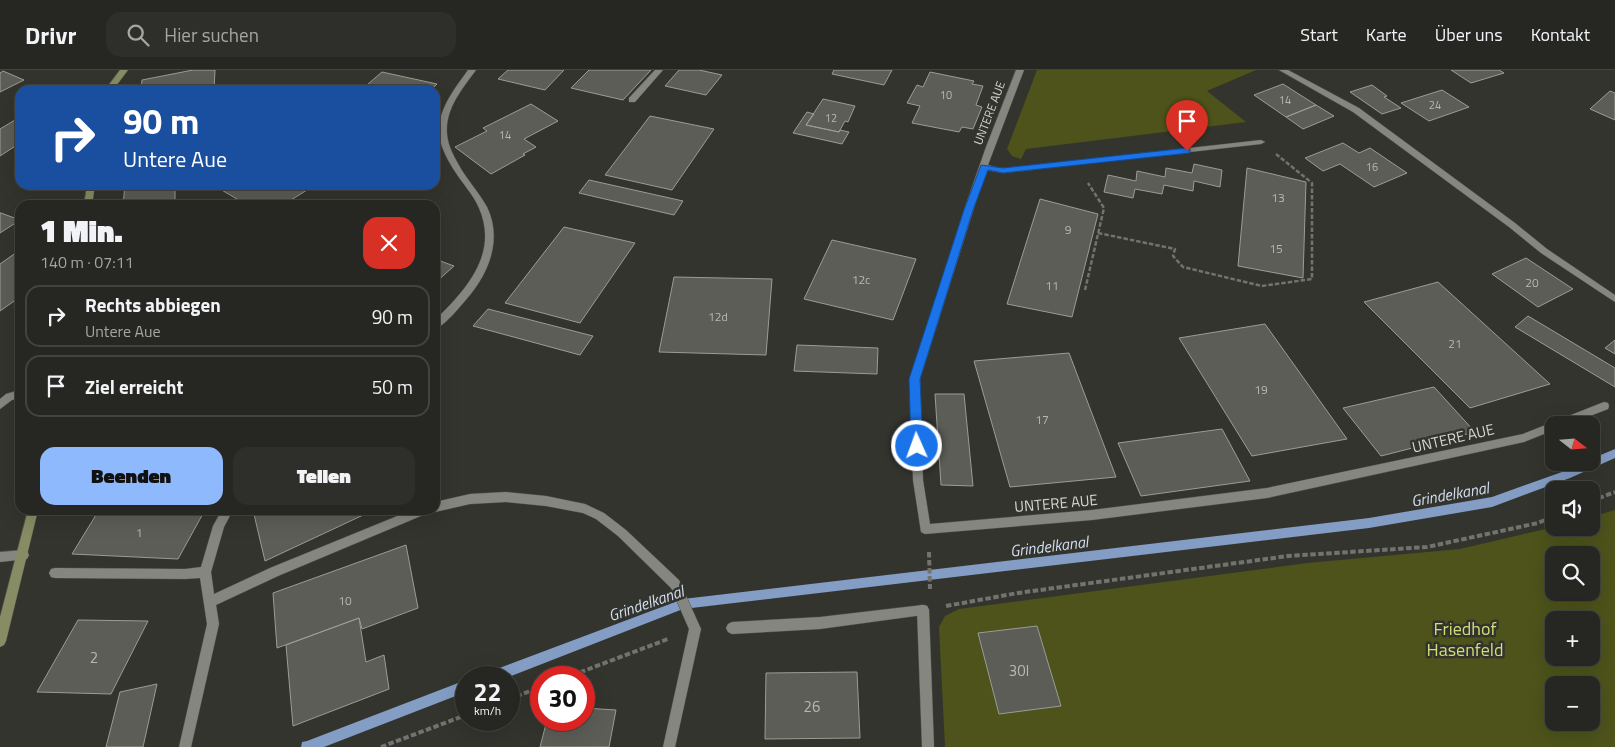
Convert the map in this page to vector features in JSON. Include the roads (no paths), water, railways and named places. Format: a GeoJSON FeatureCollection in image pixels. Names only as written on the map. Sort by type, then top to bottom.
{"type":"FeatureCollection","features":[{"type":"Feature","properties":{"kind":"street"},"geometry":{"type":"LineString","coordinates":[[113,85],[124,70]]}},
{"type":"Feature","properties":{"kind":"street"},"geometry":{"type":"LineString","coordinates":[[440,321],[476,281],[489,254],[489,228],[483,208],[447,152],[443,128],[448,110],[472,70]]}},
{"type":"Feature","properties":{"kind":"street"},"geometry":{"type":"LineString","coordinates":[[632,100],[659,70]]}},
{"type":"Feature","properties":{"kind":"street","name":"UNTERE AUE"},"geometry":{"type":"LineString","coordinates":[[1020,70],[968,210],[915,379],[918,480],[925,529],[1092,515],[1266,493],[1524,438],[1545,430]]}},
{"type":"Feature","properties":{"kind":"street"},"geometry":{"type":"LineString","coordinates":[[1283,70],[1356,110],[1544,251],[1615,299]]}},
{"type":"Feature","properties":{"kind":"street","name":"UNTERE AUE"},"geometry":{"type":"LineString","coordinates":[[984,167],[1003,170],[1021,169],[1261,142]]}},
{"type":"Feature","properties":{"kind":"street"},"geometry":{"type":"LineString","coordinates":[[0,405],[15,396]]}},
{"type":"Feature","properties":{"kind":"street","name":"UNTERE AUE"},"geometry":{"type":"LineString","coordinates":[[1580,416],[1604,406]]}},
{"type":"Feature","properties":{"kind":"street"},"geometry":{"type":"LineString","coordinates":[[440,506],[470,499],[506,498],[546,501],[585,509],[600,516],[622,533],[675,584],[693,624],[669,747]]}},
{"type":"Feature","properties":{"kind":"street"},"geometry":{"type":"LineString","coordinates":[[0,641],[32,515]]}},
{"type":"Feature","properties":{"kind":"street"},"geometry":{"type":"LineString","coordinates":[[185,747],[212,624],[205,572],[219,526],[225,515]]}},
{"type":"Feature","properties":{"kind":"street"},"geometry":{"type":"LineString","coordinates":[[210,602],[274,572],[412,515]]}},
{"type":"Feature","properties":{"kind":"street"},"geometry":{"type":"LineString","coordinates":[[0,557],[23,555]]}},
{"type":"Feature","properties":{"kind":"street"},"geometry":{"type":"LineString","coordinates":[[55,573],[185,574],[205,572]]}},
{"type":"Feature","properties":{"kind":"street"},"geometry":{"type":"LineString","coordinates":[[732,628],[820,623],[923,610],[928,747]]}},
{"type":"Feature","properties":{"kind":"waterway","name":"Grindelkanal"},"geometry":{"type":"LineString","coordinates":[[520,666],[683,604],[1369,523],[1492,502],[1566,475],[1615,453]]}},
{"type":"Feature","properties":{"kind":"waterway","name":"Grindelkanal"},"geometry":{"type":"LineString","coordinates":[[307,747],[455,690]]}},
{"type":"Feature","properties":{"kind":"park label","name":"Friedhof Hasenfeld"},"geometry":{"type":"Point","coordinates":[1465,638]}}]}
